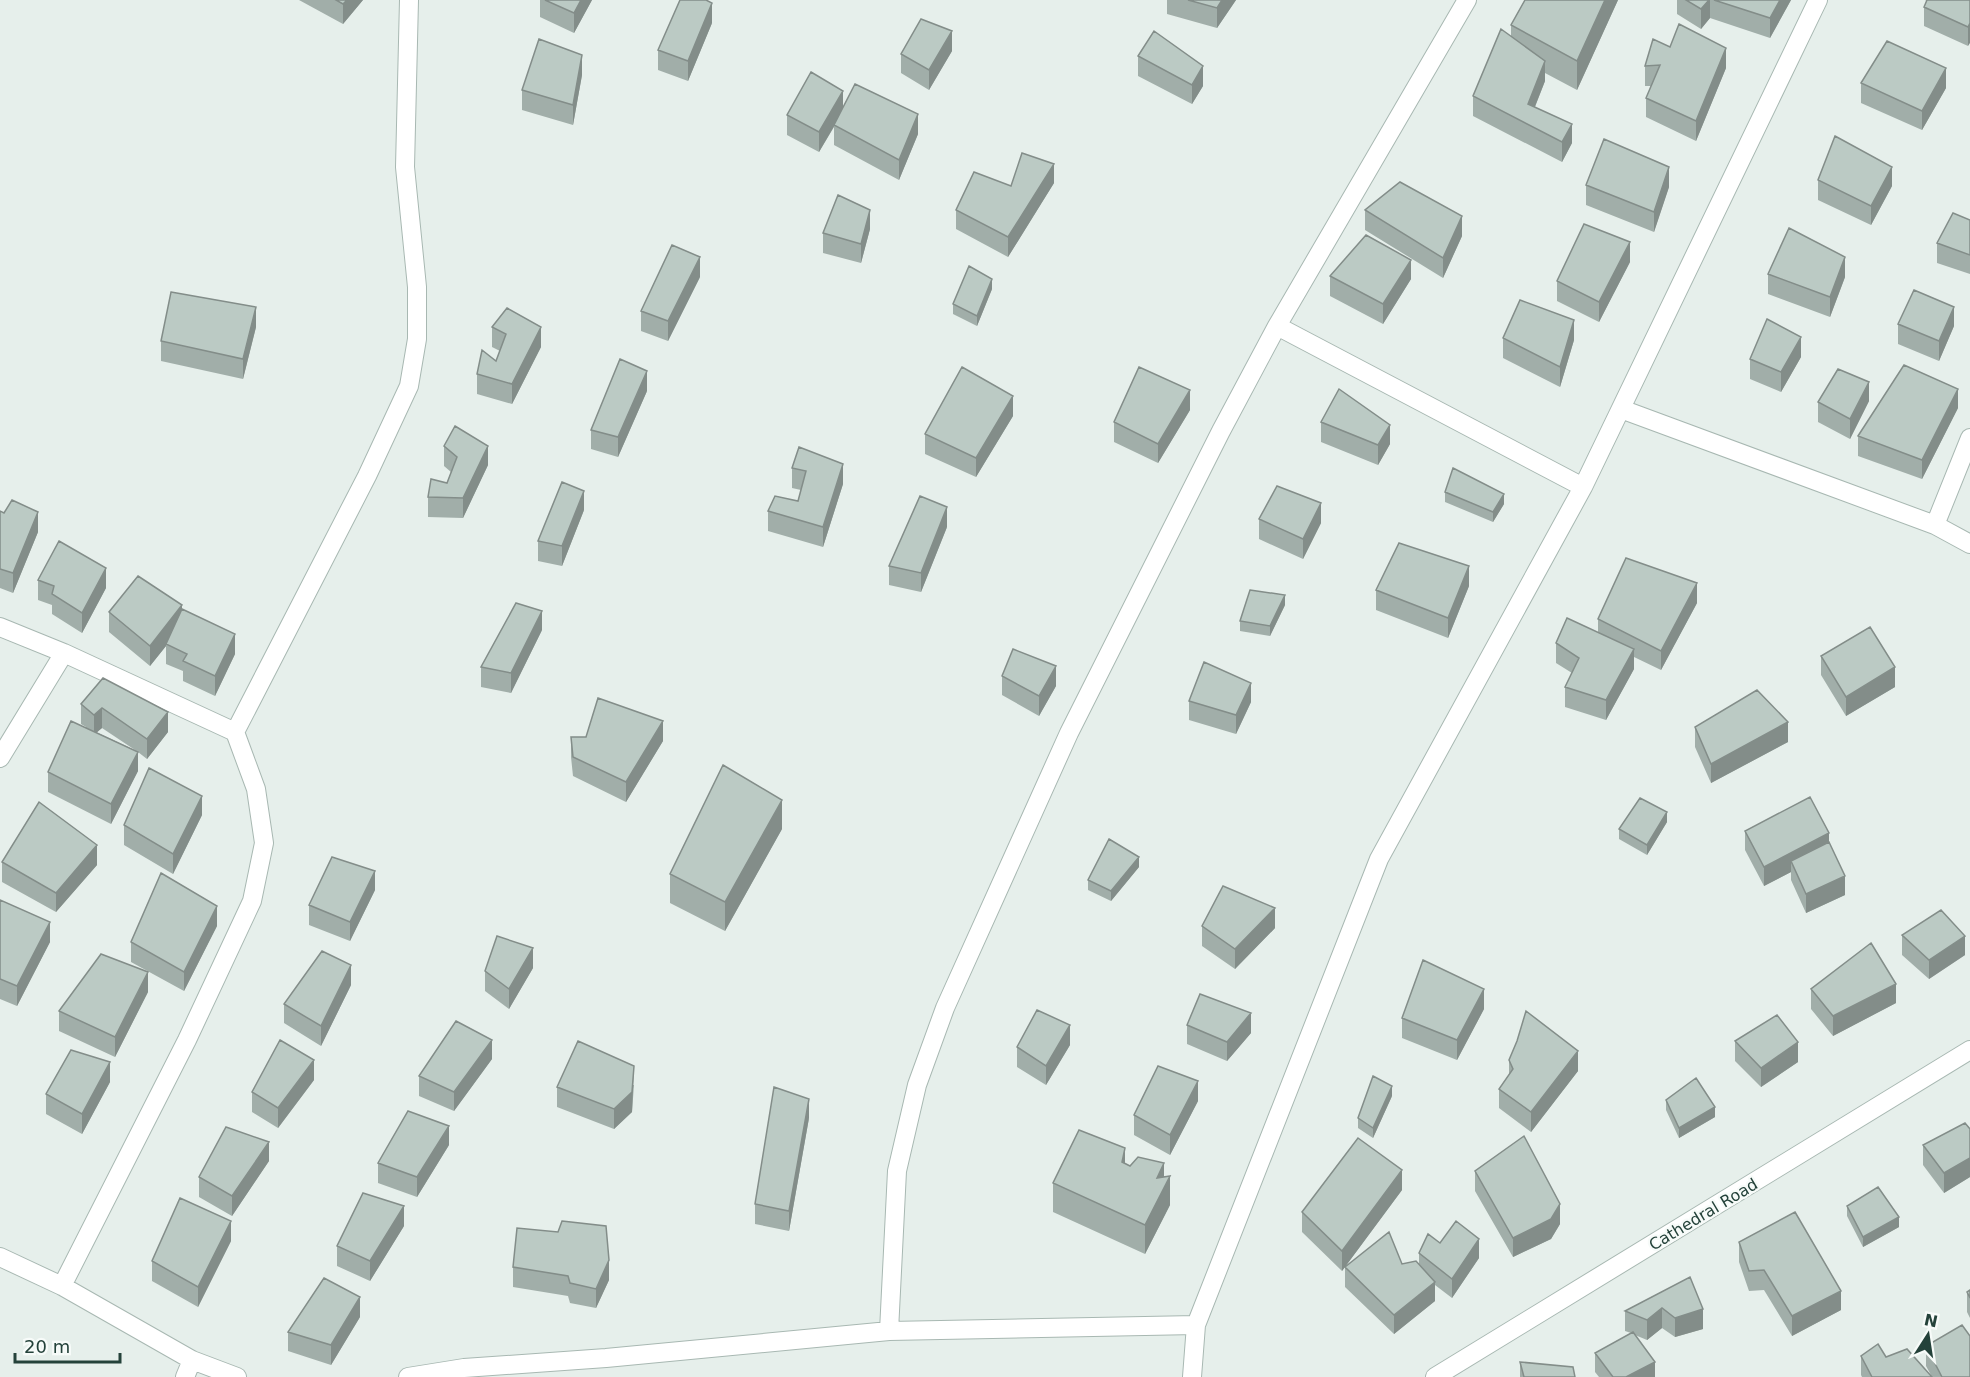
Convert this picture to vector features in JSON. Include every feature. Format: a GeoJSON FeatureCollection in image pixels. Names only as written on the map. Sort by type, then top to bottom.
{"type":"FeatureCollection","features":[{"type":"Feature","properties":{"kind":"street"},"geometry":{"type":"LineString","coordinates":[[235,732],[367,476],[409,386],[417,339],[417,287],[405,167],[409,0]]}},
{"type":"Feature","properties":{"kind":"street"},"geometry":{"type":"LineString","coordinates":[[889,1331],[897,1171],[916,1085],[945,1008],[1069,733],[1221,431],[1277,326],[1467,0]]}},
{"type":"Feature","properties":{"kind":"street"},"geometry":{"type":"LineString","coordinates":[[1192,1377],[1196,1325],[1379,859],[1583,487],[1818,0]]}},
{"type":"Feature","properties":{"kind":"street"},"geometry":{"type":"LineString","coordinates":[[1277,326],[1583,487]]}},
{"type":"Feature","properties":{"kind":"street"},"geometry":{"type":"LineString","coordinates":[[1621,409],[1935,525],[1970,544]]}},
{"type":"Feature","properties":{"kind":"street"},"geometry":{"type":"LineString","coordinates":[[1935,525],[1970,438]]}},
{"type":"Feature","properties":{"kind":"street"},"geometry":{"type":"LineString","coordinates":[[0,627],[64,653],[235,732],[256,789],[264,843],[252,901],[188,1040],[62,1286]]}},
{"type":"Feature","properties":{"kind":"street"},"geometry":{"type":"LineString","coordinates":[[0,758],[64,653]]}},
{"type":"Feature","properties":{"kind":"street","name":"Cathedral Road"},"geometry":{"type":"LineString","coordinates":[[1435,1377],[1970,1050]]}},
{"type":"Feature","properties":{"kind":"street"},"geometry":{"type":"LineString","coordinates":[[0,1257],[62,1286],[189,1369],[237,1377]]}},
{"type":"Feature","properties":{"kind":"street"},"geometry":{"type":"LineString","coordinates":[[408,1377],[464,1368],[606,1358],[889,1331],[1196,1325]]}},
{"type":"Feature","properties":{"kind":"building"},"geometry":{"type":"Polygon","coordinates":[[[545,0],[581,0],[574,13],[545,0]]]}},
{"type":"Feature","properties":{"kind":"building"},"geometry":{"type":"Polygon","coordinates":[[[680,0],[706,0],[712,3],[688,61],[658,50],[680,0]]]}},
{"type":"Feature","properties":{"kind":"building"},"geometry":{"type":"Polygon","coordinates":[[[1188,0],[1222,0],[1217,8],[1188,0]]]}},
{"type":"Feature","properties":{"kind":"building"},"geometry":{"type":"Polygon","coordinates":[[[1525,0],[1605,0],[1577,61],[1511,25],[1525,0]]]}},
{"type":"Feature","properties":{"kind":"building"},"geometry":{"type":"Polygon","coordinates":[[[1686,0],[1709,0],[1701,9],[1686,0]]]}},
{"type":"Feature","properties":{"kind":"building"},"geometry":{"type":"Polygon","coordinates":[[[1714,0],[1780,0],[1770,18],[1714,0]]]}},
{"type":"Feature","properties":{"kind":"building"},"geometry":{"type":"Polygon","coordinates":[[[1927,0],[1970,0],[1968,27],[1924,7],[1927,0]]]}},
{"type":"Feature","properties":{"kind":"building"},"geometry":{"type":"Polygon","coordinates":[[[921,19],[952,31],[929,70],[901,54],[921,19]]]}},
{"type":"Feature","properties":{"kind":"building"},"geometry":{"type":"Polygon","coordinates":[[[1679,24],[1726,48],[1696,121],[1646,98],[1660,65],[1645,66],[1653,39],[1670,47],[1679,24]]]}},
{"type":"Feature","properties":{"kind":"building"},"geometry":{"type":"Polygon","coordinates":[[[1501,29],[1545,61],[1528,104],[1572,124],[1562,142],[1473,96],[1501,29]]]}},
{"type":"Feature","properties":{"kind":"building"},"geometry":{"type":"Polygon","coordinates":[[[1154,31],[1203,66],[1192,85],[1138,56],[1154,31]]]}},
{"type":"Feature","properties":{"kind":"building"},"geometry":{"type":"Polygon","coordinates":[[[539,39],[582,55],[573,105],[522,90],[539,39]]]}},
{"type":"Feature","properties":{"kind":"building"},"geometry":{"type":"Polygon","coordinates":[[[1887,41],[1946,68],[1922,111],[1861,83],[1887,41]]]}},
{"type":"Feature","properties":{"kind":"building"},"geometry":{"type":"Polygon","coordinates":[[[811,72],[843,91],[819,132],[787,115],[811,72]]]}},
{"type":"Feature","properties":{"kind":"building"},"geometry":{"type":"Polygon","coordinates":[[[855,84],[918,114],[899,160],[834,125],[855,84]]]}},
{"type":"Feature","properties":{"kind":"building"},"geometry":{"type":"Polygon","coordinates":[[[1835,136],[1892,167],[1871,206],[1818,180],[1835,136]]]}},
{"type":"Feature","properties":{"kind":"building"},"geometry":{"type":"Polygon","coordinates":[[[1604,139],[1669,167],[1654,212],[1586,185],[1604,139]]]}},
{"type":"Feature","properties":{"kind":"building"},"geometry":{"type":"Polygon","coordinates":[[[1022,153],[1054,164],[1008,237],[956,210],[974,172],[1011,186],[1022,153]]]}},
{"type":"Feature","properties":{"kind":"building"},"geometry":{"type":"Polygon","coordinates":[[[1400,182],[1462,216],[1443,258],[1365,210],[1400,182]]]}},
{"type":"Feature","properties":{"kind":"building"},"geometry":{"type":"Polygon","coordinates":[[[838,195],[870,210],[861,244],[823,233],[838,195]]]}},
{"type":"Feature","properties":{"kind":"building"},"geometry":{"type":"Polygon","coordinates":[[[1953,213],[1970,220],[1970,255],[1937,243],[1953,213]]]}},
{"type":"Feature","properties":{"kind":"building"},"geometry":{"type":"Polygon","coordinates":[[[1584,224],[1630,242],[1599,302],[1557,281],[1584,224]]]}},
{"type":"Feature","properties":{"kind":"building"},"geometry":{"type":"Polygon","coordinates":[[[1789,228],[1845,257],[1830,297],[1768,274],[1789,228]]]}},
{"type":"Feature","properties":{"kind":"building"},"geometry":{"type":"Polygon","coordinates":[[[1366,235],[1411,260],[1383,304],[1330,276],[1366,235]]]}},
{"type":"Feature","properties":{"kind":"building"},"geometry":{"type":"Polygon","coordinates":[[[672,245],[700,257],[668,321],[641,311],[672,245]]]}},
{"type":"Feature","properties":{"kind":"building"},"geometry":{"type":"Polygon","coordinates":[[[969,266],[992,279],[977,316],[953,304],[969,266]]]}},
{"type":"Feature","properties":{"kind":"building"},"geometry":{"type":"Polygon","coordinates":[[[1914,290],[1954,307],[1939,341],[1898,324],[1914,290]]]}},
{"type":"Feature","properties":{"kind":"building"},"geometry":{"type":"Polygon","coordinates":[[[171,292],[256,307],[243,359],[161,341],[171,292]]]}},
{"type":"Feature","properties":{"kind":"building"},"geometry":{"type":"Polygon","coordinates":[[[1520,300],[1574,320],[1560,367],[1503,338],[1520,300]]]}},
{"type":"Feature","properties":{"kind":"building"},"geometry":{"type":"Polygon","coordinates":[[[507,308],[541,327],[512,384],[477,374],[482,350],[496,361],[506,334],[492,327],[507,308]]]}},
{"type":"Feature","properties":{"kind":"building"},"geometry":{"type":"Polygon","coordinates":[[[1767,319],[1801,337],[1781,372],[1750,359],[1767,319]]]}},
{"type":"Feature","properties":{"kind":"building"},"geometry":{"type":"Polygon","coordinates":[[[620,359],[647,371],[618,437],[591,430],[620,359]]]}},
{"type":"Feature","properties":{"kind":"building"},"geometry":{"type":"Polygon","coordinates":[[[1904,365],[1958,389],[1922,460],[1858,436],[1904,365]]]}},
{"type":"Feature","properties":{"kind":"building"},"geometry":{"type":"Polygon","coordinates":[[[962,367],[1013,396],[976,458],[925,434],[962,367]]]}},
{"type":"Feature","properties":{"kind":"building"},"geometry":{"type":"Polygon","coordinates":[[[1139,367],[1190,390],[1158,444],[1114,422],[1139,367]]]}},
{"type":"Feature","properties":{"kind":"building"},"geometry":{"type":"Polygon","coordinates":[[[1838,369],[1869,382],[1850,419],[1818,402],[1838,369]]]}},
{"type":"Feature","properties":{"kind":"building"},"geometry":{"type":"Polygon","coordinates":[[[1339,389],[1390,425],[1378,445],[1321,422],[1339,389]]]}},
{"type":"Feature","properties":{"kind":"building"},"geometry":{"type":"Polygon","coordinates":[[[455,426],[488,446],[463,498],[428,497],[431,479],[447,483],[457,457],[444,446],[455,426]]]}},
{"type":"Feature","properties":{"kind":"building"},"geometry":{"type":"Polygon","coordinates":[[[799,447],[843,464],[823,527],[768,511],[775,496],[798,501],[806,471],[792,468],[799,447]]]}},
{"type":"Feature","properties":{"kind":"building"},"geometry":{"type":"Polygon","coordinates":[[[1453,468],[1504,494],[1493,512],[1445,492],[1453,468]]]}},
{"type":"Feature","properties":{"kind":"building"},"geometry":{"type":"Polygon","coordinates":[[[562,482],[584,491],[562,546],[538,541],[562,482]]]}},
{"type":"Feature","properties":{"kind":"building"},"geometry":{"type":"Polygon","coordinates":[[[1277,486],[1321,503],[1303,539],[1259,519],[1277,486]]]}},
{"type":"Feature","properties":{"kind":"building"},"geometry":{"type":"Polygon","coordinates":[[[920,496],[947,507],[921,573],[889,566],[920,496]]]}},
{"type":"Feature","properties":{"kind":"building"},"geometry":{"type":"Polygon","coordinates":[[[12,500],[38,512],[13,573],[0,569],[0,511],[4,513],[12,500]]]}},
{"type":"Feature","properties":{"kind":"building"},"geometry":{"type":"Polygon","coordinates":[[[59,541],[106,568],[82,613],[52,594],[54,586],[38,580],[59,541]]]}},
{"type":"Feature","properties":{"kind":"building"},"geometry":{"type":"Polygon","coordinates":[[[1399,543],[1469,566],[1448,618],[1376,590],[1399,543]]]}},
{"type":"Feature","properties":{"kind":"building"},"geometry":{"type":"Polygon","coordinates":[[[1626,558],[1697,583],[1661,651],[1598,619],[1626,558]]]}},
{"type":"Feature","properties":{"kind":"building"},"geometry":{"type":"Polygon","coordinates":[[[138,576],[182,605],[150,646],[109,612],[138,576]]]}},
{"type":"Feature","properties":{"kind":"building"},"geometry":{"type":"Polygon","coordinates":[[[1250,590],[1285,595],[1270,626],[1240,621],[1250,590]]]}},
{"type":"Feature","properties":{"kind":"building"},"geometry":{"type":"Polygon","coordinates":[[[516,603],[542,611],[511,673],[481,667],[516,603]]]}},
{"type":"Feature","properties":{"kind":"building"},"geometry":{"type":"Polygon","coordinates":[[[182,609],[235,634],[215,676],[183,661],[187,654],[166,644],[182,609]]]}},
{"type":"Feature","properties":{"kind":"building"},"geometry":{"type":"Polygon","coordinates":[[[1567,618],[1634,649],[1606,700],[1565,687],[1579,658],[1556,643],[1567,618]]]}},
{"type":"Feature","properties":{"kind":"building"},"geometry":{"type":"Polygon","coordinates":[[[1870,627],[1895,667],[1846,697],[1821,656],[1870,627]]]}},
{"type":"Feature","properties":{"kind":"building"},"geometry":{"type":"Polygon","coordinates":[[[1013,649],[1056,666],[1039,696],[1002,676],[1013,649]]]}},
{"type":"Feature","properties":{"kind":"building"},"geometry":{"type":"Polygon","coordinates":[[[1204,662],[1251,683],[1236,715],[1189,701],[1204,662]]]}},
{"type":"Feature","properties":{"kind":"building"},"geometry":{"type":"Polygon","coordinates":[[[103,678],[168,712],[147,739],[102,708],[94,715],[81,704],[103,678]]]}},
{"type":"Feature","properties":{"kind":"building"},"geometry":{"type":"Polygon","coordinates":[[[1757,690],[1788,722],[1711,764],[1695,727],[1757,690]]]}},
{"type":"Feature","properties":{"kind":"building"},"geometry":{"type":"Polygon","coordinates":[[[598,698],[663,721],[626,782],[573,757],[571,737],[586,737],[598,698]]]}},
{"type":"Feature","properties":{"kind":"building"},"geometry":{"type":"Polygon","coordinates":[[[71,721],[138,752],[111,804],[48,772],[71,721]]]}},
{"type":"Feature","properties":{"kind":"building"},"geometry":{"type":"Polygon","coordinates":[[[723,765],[782,800],[725,902],[670,874],[723,765]]]}},
{"type":"Feature","properties":{"kind":"building"},"geometry":{"type":"Polygon","coordinates":[[[149,768],[202,796],[173,854],[124,825],[149,768]]]}},
{"type":"Feature","properties":{"kind":"building"},"geometry":{"type":"Polygon","coordinates":[[[1810,797],[1829,833],[1764,867],[1745,831],[1810,797]]]}},
{"type":"Feature","properties":{"kind":"building"},"geometry":{"type":"Polygon","coordinates":[[[1640,798],[1667,812],[1647,845],[1619,829],[1640,798]]]}},
{"type":"Feature","properties":{"kind":"building"},"geometry":{"type":"Polygon","coordinates":[[[39,802],[97,845],[56,893],[2,862],[39,802]]]}},
{"type":"Feature","properties":{"kind":"building"},"geometry":{"type":"Polygon","coordinates":[[[1109,839],[1139,857],[1111,891],[1088,880],[1109,839]]]}},
{"type":"Feature","properties":{"kind":"building"},"geometry":{"type":"Polygon","coordinates":[[[1829,842],[1845,876],[1806,894],[1791,861],[1829,842]]]}},
{"type":"Feature","properties":{"kind":"building"},"geometry":{"type":"Polygon","coordinates":[[[332,857],[375,871],[350,922],[309,905],[332,857]]]}},
{"type":"Feature","properties":{"kind":"building"},"geometry":{"type":"Polygon","coordinates":[[[161,873],[217,906],[184,972],[131,942],[161,873]]]}},
{"type":"Feature","properties":{"kind":"building"},"geometry":{"type":"Polygon","coordinates":[[[1223,886],[1275,908],[1235,949],[1202,926],[1223,886]]]}},
{"type":"Feature","properties":{"kind":"building"},"geometry":{"type":"Polygon","coordinates":[[[0,900],[50,922],[17,986],[0,979],[0,900]]]}},
{"type":"Feature","properties":{"kind":"building"},"geometry":{"type":"Polygon","coordinates":[[[1941,910],[1965,936],[1929,960],[1902,935],[1941,910]]]}},
{"type":"Feature","properties":{"kind":"building"},"geometry":{"type":"Polygon","coordinates":[[[497,936],[533,948],[509,989],[485,971],[497,936]]]}},
{"type":"Feature","properties":{"kind":"building"},"geometry":{"type":"Polygon","coordinates":[[[1871,943],[1896,984],[1833,1016],[1811,989],[1871,943]]]}},
{"type":"Feature","properties":{"kind":"building"},"geometry":{"type":"Polygon","coordinates":[[[322,951],[351,965],[321,1026],[284,1004],[322,951]]]}},
{"type":"Feature","properties":{"kind":"building"},"geometry":{"type":"Polygon","coordinates":[[[101,954],[148,972],[115,1037],[59,1011],[101,954]]]}},
{"type":"Feature","properties":{"kind":"building"},"geometry":{"type":"Polygon","coordinates":[[[1423,960],[1484,989],[1457,1040],[1402,1018],[1423,960]]]}},
{"type":"Feature","properties":{"kind":"building"},"geometry":{"type":"Polygon","coordinates":[[[1200,994],[1251,1013],[1227,1042],[1187,1025],[1200,994]]]}},
{"type":"Feature","properties":{"kind":"building"},"geometry":{"type":"Polygon","coordinates":[[[1037,1010],[1070,1025],[1046,1066],[1017,1047],[1037,1010]]]}},
{"type":"Feature","properties":{"kind":"building"},"geometry":{"type":"Polygon","coordinates":[[[1526,1011],[1578,1051],[1531,1112],[1499,1089],[1513,1069],[1509,1060],[1526,1011]]]}},
{"type":"Feature","properties":{"kind":"building"},"geometry":{"type":"Polygon","coordinates":[[[1777,1015],[1798,1042],[1761,1068],[1735,1041],[1777,1015]]]}},
{"type":"Feature","properties":{"kind":"building"},"geometry":{"type":"Polygon","coordinates":[[[456,1021],[492,1040],[454,1092],[419,1076],[456,1021]]]}},
{"type":"Feature","properties":{"kind":"building"},"geometry":{"type":"Polygon","coordinates":[[[280,1040],[314,1060],[278,1108],[252,1092],[280,1040]]]}},
{"type":"Feature","properties":{"kind":"building"},"geometry":{"type":"Polygon","coordinates":[[[578,1041],[634,1066],[632,1092],[614,1109],[557,1087],[578,1041]]]}},
{"type":"Feature","properties":{"kind":"building"},"geometry":{"type":"Polygon","coordinates":[[[71,1050],[110,1062],[82,1114],[46,1094],[71,1050]]]}},
{"type":"Feature","properties":{"kind":"building"},"geometry":{"type":"Polygon","coordinates":[[[1158,1066],[1198,1081],[1170,1135],[1134,1115],[1158,1066]]]}},
{"type":"Feature","properties":{"kind":"building"},"geometry":{"type":"Polygon","coordinates":[[[1373,1076],[1392,1086],[1373,1128],[1358,1118],[1373,1076]]]}},
{"type":"Feature","properties":{"kind":"building"},"geometry":{"type":"Polygon","coordinates":[[[1696,1078],[1715,1107],[1679,1128],[1666,1100],[1696,1078]]]}},
{"type":"Feature","properties":{"kind":"building"},"geometry":{"type":"Polygon","coordinates":[[[774,1087],[809,1099],[789,1211],[755,1204],[774,1087]]]}},
{"type":"Feature","properties":{"kind":"building"},"geometry":{"type":"Polygon","coordinates":[[[408,1111],[449,1126],[417,1177],[378,1163],[408,1111]]]}},
{"type":"Feature","properties":{"kind":"building"},"geometry":{"type":"Polygon","coordinates":[[[1965,1123],[1970,1129],[1970,1158],[1944,1173],[1923,1145],[1965,1123]]]}},
{"type":"Feature","properties":{"kind":"building"},"geometry":{"type":"Polygon","coordinates":[[[226,1127],[269,1142],[232,1196],[199,1177],[226,1127]]]}},
{"type":"Feature","properties":{"kind":"building"},"geometry":{"type":"Polygon","coordinates":[[[1079,1130],[1125,1148],[1122,1162],[1130,1166],[1138,1157],[1164,1163],[1157,1178],[1170,1176],[1145,1225],[1053,1183],[1079,1130]]]}},
{"type":"Feature","properties":{"kind":"building"},"geometry":{"type":"Polygon","coordinates":[[[1524,1136],[1560,1204],[1551,1219],[1513,1238],[1475,1171],[1524,1136]]]}},
{"type":"Feature","properties":{"kind":"building"},"geometry":{"type":"Polygon","coordinates":[[[1358,1138],[1402,1170],[1342,1251],[1302,1212],[1358,1138]]]}},
{"type":"Feature","properties":{"kind":"building"},"geometry":{"type":"Polygon","coordinates":[[[1878,1187],[1899,1217],[1863,1237],[1847,1206],[1878,1187]]]}},
{"type":"Feature","properties":{"kind":"building"},"geometry":{"type":"Polygon","coordinates":[[[363,1193],[404,1206],[370,1261],[337,1246],[363,1193]]]}},
{"type":"Feature","properties":{"kind":"building"},"geometry":{"type":"Polygon","coordinates":[[[180,1198],[231,1221],[198,1287],[152,1261],[180,1198]]]}},
{"type":"Feature","properties":{"kind":"building"},"geometry":{"type":"Polygon","coordinates":[[[1795,1212],[1841,1291],[1792,1316],[1764,1270],[1749,1271],[1739,1242],[1795,1212]]]}},
{"type":"Feature","properties":{"kind":"building"},"geometry":{"type":"Polygon","coordinates":[[[562,1221],[606,1226],[609,1260],[596,1289],[570,1283],[568,1276],[513,1267],[517,1228],[558,1232],[562,1221]]]}},
{"type":"Feature","properties":{"kind":"building"},"geometry":{"type":"Polygon","coordinates":[[[1456,1221],[1479,1239],[1452,1279],[1419,1253],[1428,1234],[1440,1243],[1456,1221]]]}},
{"type":"Feature","properties":{"kind":"building"},"geometry":{"type":"Polygon","coordinates":[[[1389,1232],[1402,1264],[1416,1261],[1435,1282],[1394,1315],[1345,1267],[1389,1232]]]}},
{"type":"Feature","properties":{"kind":"building"},"geometry":{"type":"Polygon","coordinates":[[[1690,1277],[1703,1309],[1675,1318],[1662,1308],[1647,1320],[1625,1311],[1690,1277]]]}},
{"type":"Feature","properties":{"kind":"building"},"geometry":{"type":"Polygon","coordinates":[[[324,1278],[360,1297],[331,1345],[288,1332],[324,1278]]]}},
{"type":"Feature","properties":{"kind":"building"},"geometry":{"type":"Polygon","coordinates":[[[1962,1325],[1970,1336],[1970,1377],[1942,1377],[1926,1346],[1962,1325]]]}},
{"type":"Feature","properties":{"kind":"building"},"geometry":{"type":"Polygon","coordinates":[[[1633,1332],[1655,1362],[1626,1377],[1613,1377],[1595,1353],[1633,1332]]]}},
{"type":"Feature","properties":{"kind":"building"},"geometry":{"type":"Polygon","coordinates":[[[1878,1344],[1886,1357],[1907,1349],[1932,1377],[1872,1377],[1861,1356],[1878,1344]]]}},
{"type":"Feature","properties":{"kind":"building"},"geometry":{"type":"Polygon","coordinates":[[[1520,1362],[1573,1367],[1575,1377],[1524,1377],[1520,1362]]]}}]}
